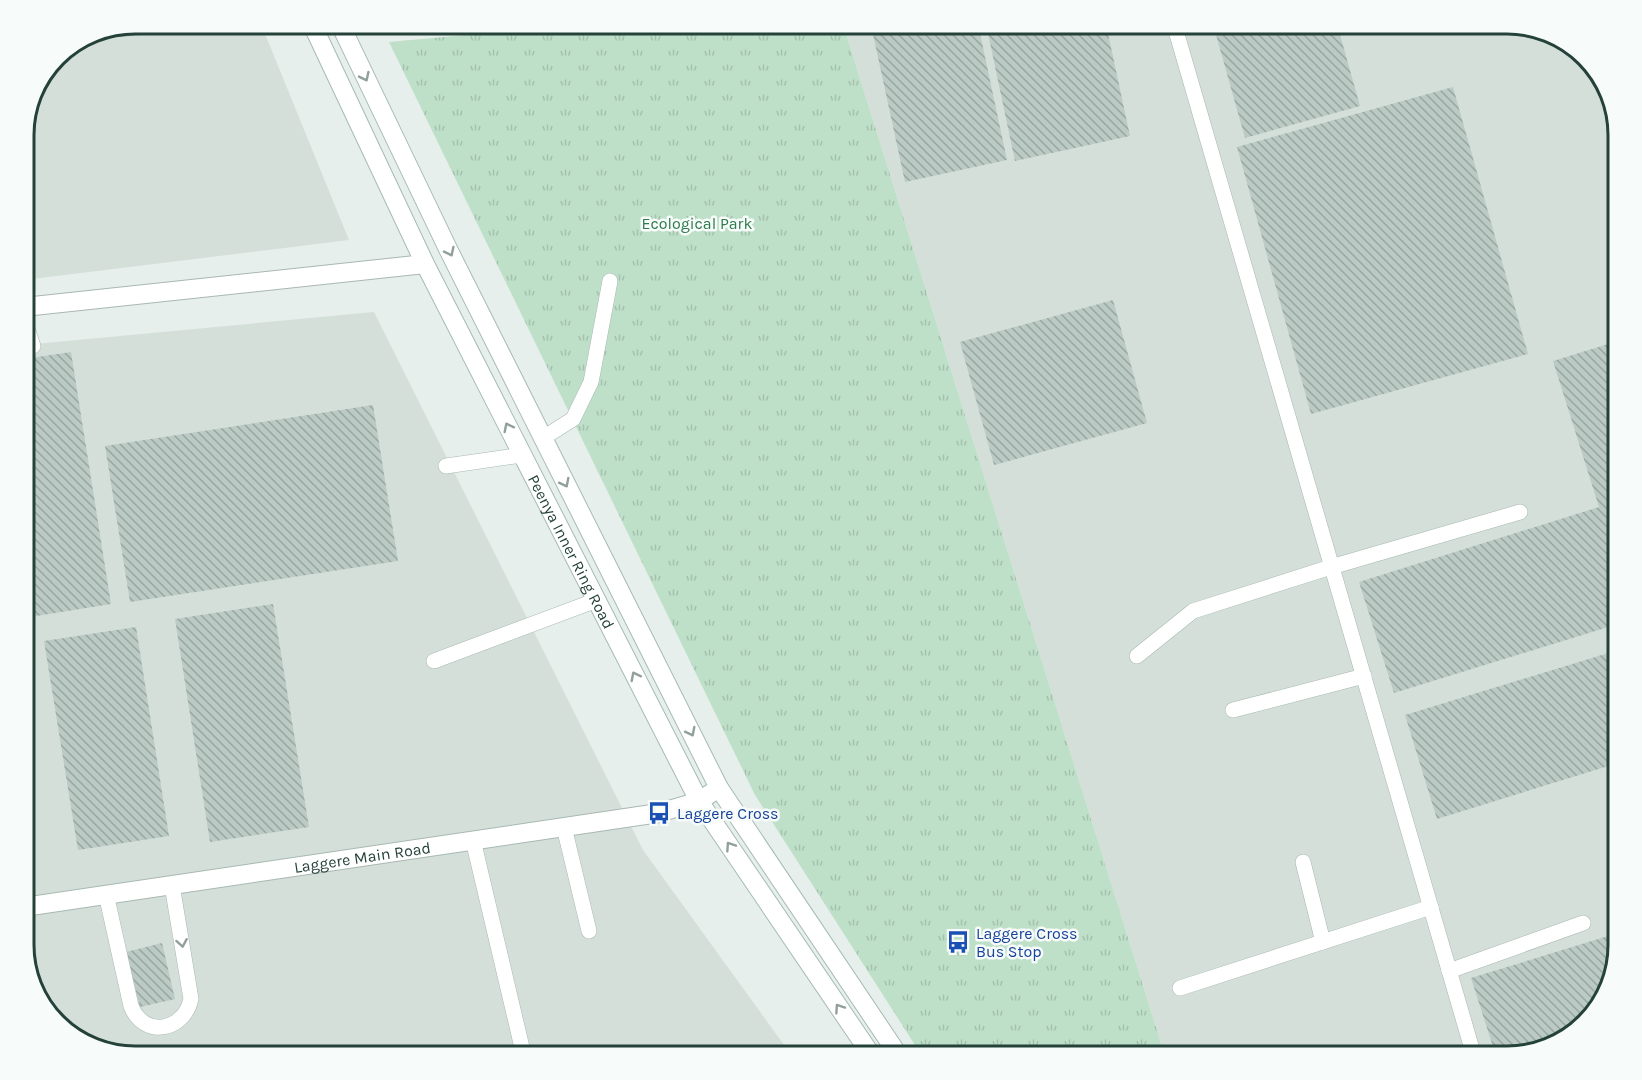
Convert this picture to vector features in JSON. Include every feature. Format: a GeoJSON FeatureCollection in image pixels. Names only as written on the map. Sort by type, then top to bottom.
{"type":"FeatureCollection","features":[{"type":"Feature","properties":{"kind":"main road","name":"Peenya Inner Ring Road"},"geometry":{"type":"LineString","coordinates":[[317,34],[425,264],[699,801],[865,1046]]}},
{"type":"Feature","properties":{"kind":"main road","name":"Peenya Inner Ring Road"},"geometry":{"type":"LineString","coordinates":[[344,34],[449,251],[719,788],[892,1046]]}},
{"type":"Feature","properties":{"kind":"main road"},"geometry":{"type":"LineString","coordinates":[[35,306],[425,264]]}},
{"type":"Feature","properties":{"kind":"main road","name":"Laggere Main Road"},"geometry":{"type":"LineString","coordinates":[[35,905],[659,813],[699,801],[719,788]]}},
{"type":"Feature","properties":{"kind":"lane"},"geometry":{"type":"LineString","coordinates":[[1177,34],[1471,1046]]}},
{"type":"Feature","properties":{"kind":"lane"},"geometry":{"type":"LineString","coordinates":[[543,438],[573,418],[591,382],[610,281]]}},
{"type":"Feature","properties":{"kind":"lane"},"geometry":{"type":"LineString","coordinates":[[446,466],[522,455]]}},
{"type":"Feature","properties":{"kind":"lane"},"geometry":{"type":"LineString","coordinates":[[1137,656],[1193,610],[1520,512]]}},
{"type":"Feature","properties":{"kind":"lane"},"geometry":{"type":"LineString","coordinates":[[434,661],[597,600]]}},
{"type":"Feature","properties":{"kind":"lane"},"geometry":{"type":"LineString","coordinates":[[1233,710],[1364,676]]}},
{"type":"Feature","properties":{"kind":"lane"},"geometry":{"type":"LineString","coordinates":[[564,827],[589,931]]}},
{"type":"Feature","properties":{"kind":"lane"},"geometry":{"type":"LineString","coordinates":[[473,840],[522,1046]]}},
{"type":"Feature","properties":{"kind":"lane"},"geometry":{"type":"LineString","coordinates":[[1303,862],[1323,942]]}},
{"type":"Feature","properties":{"kind":"lane"},"geometry":{"type":"LineString","coordinates":[[106,894],[131,1006],[135,1016],[152,1028],[179,1020],[186,1014],[191,999],[172,885]]}},
{"type":"Feature","properties":{"kind":"lane"},"geometry":{"type":"LineString","coordinates":[[1180,988],[1431,907]]}},
{"type":"Feature","properties":{"kind":"lane"},"geometry":{"type":"LineString","coordinates":[[1449,971],[1583,923]]}},
{"type":"Feature","properties":{"kind":"shaded area"},"geometry":{"type":"Polygon","coordinates":[[[265,34],[349,240],[35,279],[35,129],[42,97],[64,64],[97,42],[116,36],[265,34]]]}},
{"type":"Feature","properties":{"kind":"shaded area"},"geometry":{"type":"Polygon","coordinates":[[[846,34],[1506,34],[1539,40],[1563,52],[1587,74],[1600,97],[1607,122],[1608,136],[1608,944],[1602,977],[1590,1001],[1573,1020],[1551,1035],[1526,1044],[1506,1046],[1162,1046],[846,34]]]}},
{"type":"Feature","properties":{"kind":"shaded area"},"geometry":{"type":"Polygon","coordinates":[[[374,312],[643,850],[785,1046],[136,1046],[103,1040],[79,1028],[69,1020],[48,995],[36,964],[35,951],[35,344],[374,312]]]}},
{"type":"Feature","properties":{"kind":"green space","name":"Ecological Park"},"geometry":{"type":"Polygon","coordinates":[[[477,34],[846,34],[1162,1046],[916,1046],[755,795],[389,42],[477,34]]]}},
{"type":"Feature","properties":{"kind":"building"},"geometry":{"type":"Polygon","coordinates":[[[873,34],[980,34],[1007,160],[905,182],[873,34]]]}},
{"type":"Feature","properties":{"kind":"building"},"geometry":{"type":"Polygon","coordinates":[[[988,34],[1108,34],[1130,136],[1015,161],[988,34]]]}},
{"type":"Feature","properties":{"kind":"building"},"geometry":{"type":"Polygon","coordinates":[[[1216,34],[1340,34],[1360,106],[1245,138],[1216,34]]]}},
{"type":"Feature","properties":{"kind":"building"},"geometry":{"type":"Polygon","coordinates":[[[1453,87],[1528,354],[1311,414],[1237,147],[1453,87]]]}},
{"type":"Feature","properties":{"kind":"building"},"geometry":{"type":"Polygon","coordinates":[[[1113,300],[1147,423],[994,465],[960,342],[1113,300]]]}},
{"type":"Feature","properties":{"kind":"building"},"geometry":{"type":"Polygon","coordinates":[[[1608,344],[1608,627],[1394,693],[1359,582],[1599,507],[1553,361],[1608,344]]]}},
{"type":"Feature","properties":{"kind":"building"},"geometry":{"type":"Polygon","coordinates":[[[71,352],[111,604],[35,616],[35,357],[71,352]]]}},
{"type":"Feature","properties":{"kind":"building"},"geometry":{"type":"Polygon","coordinates":[[[373,405],[398,561],[130,602],[105,446],[373,405]]]}},
{"type":"Feature","properties":{"kind":"building"},"geometry":{"type":"Polygon","coordinates":[[[273,604],[309,827],[210,842],[175,619],[273,604]]]}},
{"type":"Feature","properties":{"kind":"building"},"geometry":{"type":"Polygon","coordinates":[[[136,627],[169,836],[78,850],[44,641],[136,627]]]}},
{"type":"Feature","properties":{"kind":"building"},"geometry":{"type":"Polygon","coordinates":[[[1608,653],[1608,766],[1437,819],[1405,715],[1608,653]]]}},
{"type":"Feature","properties":{"kind":"building"},"geometry":{"type":"Polygon","coordinates":[[[1608,936],[1606,964],[1590,1001],[1563,1028],[1526,1044],[1493,1046],[1471,978],[1608,936]]]}},
{"type":"Feature","properties":{"kind":"building"},"geometry":{"type":"Polygon","coordinates":[[[162,943],[175,999],[140,1007],[126,952],[162,943]]]}},
{"type":"Feature","properties":{"kind":"place","name":"Laggere Cross"},"geometry":{"type":"Point","coordinates":[659,813]}},
{"type":"Feature","properties":{"kind":"place","name":"Laggere Cross Bus Stop"},"geometry":{"type":"Point","coordinates":[958,942]}}]}
